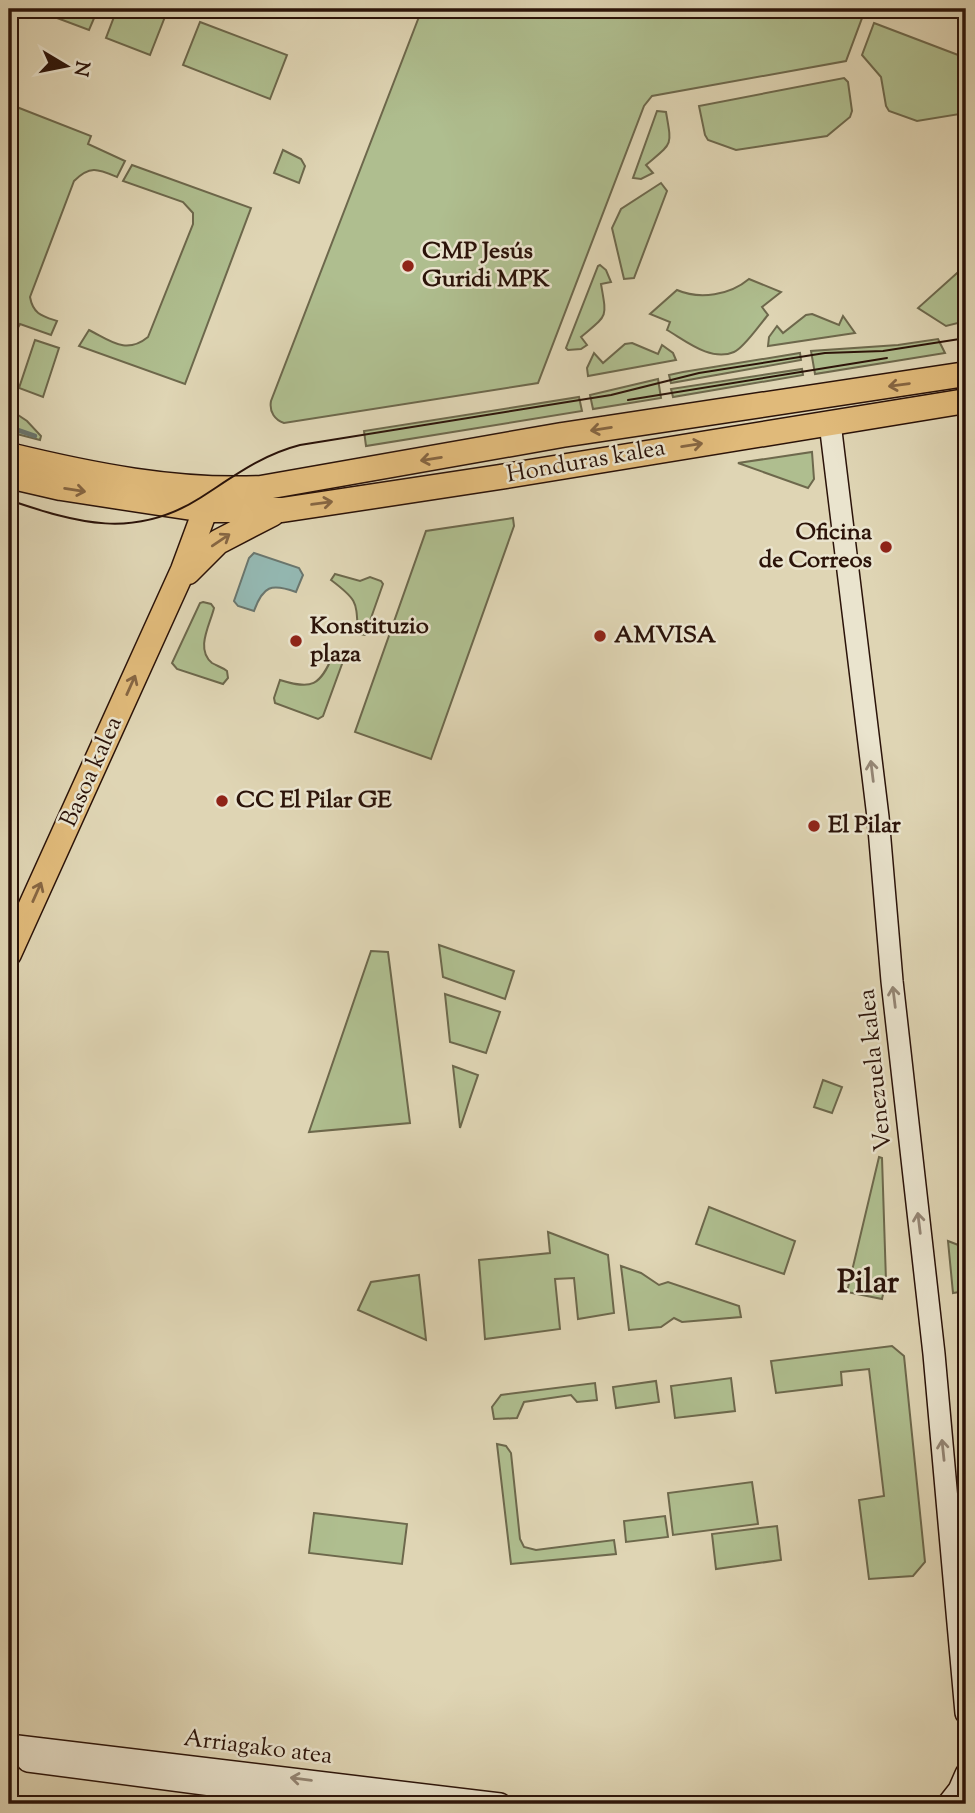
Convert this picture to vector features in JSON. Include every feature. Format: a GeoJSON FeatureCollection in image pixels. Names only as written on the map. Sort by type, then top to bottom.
{"type":"FeatureCollection","features":[{"type":"Feature","properties":{"kind":"main road","name":"Honduras kalea"},"geometry":{"type":"LineString","coordinates":[[209,499],[562,435],[966,374]]}},
{"type":"Feature","properties":{"kind":"main road","name":"Honduras kalea"},"geometry":{"type":"LineString","coordinates":[[209,499],[282,510],[966,401]]}},
{"type":"Feature","properties":{"kind":"main road"},"geometry":{"type":"LineString","coordinates":[[9,455],[113,478],[167,494]]}},
{"type":"Feature","properties":{"kind":"main road"},"geometry":{"type":"LineString","coordinates":[[9,476],[61,488],[209,499]]}},
{"type":"Feature","properties":{"kind":"main road"},"geometry":{"type":"LineString","coordinates":[[167,494],[181,530],[186,563]]}},
{"type":"Feature","properties":{"kind":"main road","name":"Basoa kalea"},"geometry":{"type":"LineString","coordinates":[[9,954],[186,563],[209,499]]}},
{"type":"Feature","properties":{"kind":"main road","name":"Basoa kalea"},"geometry":{"type":"LineString","coordinates":[[174,589],[201,557],[218,542],[282,510]]}},
{"type":"Feature","properties":{"kind":"street","name":"Venezuela kalea"},"geometry":{"type":"LineString","coordinates":[[830,423],[878,817],[892,981],[934,1354],[966,1713]]}},
{"type":"Feature","properties":{"kind":"street","name":"Arriagako atea"},"geometry":{"type":"LineString","coordinates":[[9,1745],[500,1804]]}},
{"type":"Feature","properties":{"kind":"street","name":"Arriagako atea"},"geometry":{"type":"LineString","coordinates":[[9,1759],[355,1804]]}},
{"type":"Feature","properties":{"kind":"street"},"geometry":{"type":"LineString","coordinates":[[948,1804],[959,1790],[966,1774]]}},
{"type":"Feature","properties":{"kind":"street"},"geometry":{"type":"LineString","coordinates":[[954,1804],[966,1803]]}},
{"type":"Feature","properties":{"kind":"green space"},"geometry":{"type":"Polygon","coordinates":[[[33,9],[98,9],[89,30],[33,9]]]}},
{"type":"Feature","properties":{"kind":"green space"},"geometry":{"type":"Polygon","coordinates":[[[117,9],[168,9],[150,55],[106,38],[117,9]]]}},
{"type":"Feature","properties":{"kind":"green space"},"geometry":{"type":"Polygon","coordinates":[[[422,9],[856,9],[853,15],[862,18],[846,61],[652,96],[644,106],[538,383],[284,423],[273,415],[271,401],[422,9]]]}},
{"type":"Feature","properties":{"kind":"green space"},"geometry":{"type":"Polygon","coordinates":[[[200,22],[287,55],[270,99],[183,65],[200,22]]]}},
{"type":"Feature","properties":{"kind":"green space"},"geometry":{"type":"Polygon","coordinates":[[[874,23],[966,58],[966,113],[917,121],[889,111],[881,77],[862,55],[874,23]]]}},
{"type":"Feature","properties":{"kind":"green space"},"geometry":{"type":"Polygon","coordinates":[[[844,78],[848,82],[852,111],[850,117],[827,136],[736,150],[708,140],[705,135],[699,106],[844,78]]]}},
{"type":"Feature","properties":{"kind":"green space"},"geometry":{"type":"Polygon","coordinates":[[[9,104],[91,136],[88,144],[125,161],[117,177],[94,170],[85,172],[74,181],[30,297],[39,314],[57,321],[51,335],[20,324],[15,333],[9,331],[9,104]]]}},
{"type":"Feature","properties":{"kind":"green space"},"geometry":{"type":"Polygon","coordinates":[[[657,111],[666,112],[668,143],[646,165],[653,173],[641,179],[633,178],[657,111]]]}},
{"type":"Feature","properties":{"kind":"green space"},"geometry":{"type":"Polygon","coordinates":[[[283,150],[301,159],[305,166],[299,183],[274,173],[283,150]]]}},
{"type":"Feature","properties":{"kind":"green space"},"geometry":{"type":"Polygon","coordinates":[[[132,165],[251,208],[185,384],[79,346],[89,330],[125,346],[148,337],[193,224],[193,213],[183,202],[123,181],[132,165]]]}},
{"type":"Feature","properties":{"kind":"green space"},"geometry":{"type":"Polygon","coordinates":[[[661,183],[667,191],[634,278],[624,279],[612,228],[621,209],[661,183]]]}},
{"type":"Feature","properties":{"kind":"green space"},"geometry":{"type":"Polygon","coordinates":[[[600,265],[606,270],[611,282],[601,284],[603,315],[581,337],[587,345],[581,349],[568,350],[566,348],[600,265]]]}},
{"type":"Feature","properties":{"kind":"green space"},"geometry":{"type":"Polygon","coordinates":[[[966,265],[966,321],[946,326],[918,308],[966,265]]]}},
{"type":"Feature","properties":{"kind":"green space"},"geometry":{"type":"Polygon","coordinates":[[[749,279],[781,292],[762,307],[768,315],[747,341],[734,352],[717,354],[699,349],[667,330],[670,322],[650,314],[677,290],[695,295],[715,294],[733,289],[749,279]]]}},
{"type":"Feature","properties":{"kind":"green space"},"geometry":{"type":"Polygon","coordinates":[[[812,314],[839,325],[843,316],[855,333],[768,346],[769,337],[777,326],[783,333],[806,315],[812,314]]]}},
{"type":"Feature","properties":{"kind":"green space"},"geometry":{"type":"Polygon","coordinates":[[[938,339],[945,353],[815,374],[811,351],[898,345],[938,339]]]}},
{"type":"Feature","properties":{"kind":"green space"},"geometry":{"type":"Polygon","coordinates":[[[35,340],[59,348],[43,397],[19,388],[35,340]]]}},
{"type":"Feature","properties":{"kind":"green space"},"geometry":{"type":"Polygon","coordinates":[[[632,343],[658,354],[662,345],[673,353],[676,360],[588,376],[587,368],[594,353],[603,363],[625,344],[632,343]]]}},
{"type":"Feature","properties":{"kind":"green space"},"geometry":{"type":"Polygon","coordinates":[[[800,353],[801,360],[671,383],[669,375],[683,372],[800,353]]]}},
{"type":"Feature","properties":{"kind":"green space"},"geometry":{"type":"Polygon","coordinates":[[[802,369],[803,375],[673,397],[671,389],[802,369]]]}},
{"type":"Feature","properties":{"kind":"green space"},"geometry":{"type":"Polygon","coordinates":[[[658,379],[661,398],[593,409],[590,395],[658,379]]]}},
{"type":"Feature","properties":{"kind":"green space"},"geometry":{"type":"Polygon","coordinates":[[[579,397],[582,411],[366,446],[364,431],[579,397]]]}},
{"type":"Feature","properties":{"kind":"green space"},"geometry":{"type":"Polygon","coordinates":[[[9,409],[27,421],[41,436],[40,440],[9,432],[9,409]]]}},
{"type":"Feature","properties":{"kind":"green space"},"geometry":{"type":"Polygon","coordinates":[[[812,452],[814,479],[808,488],[738,463],[812,452]]]}},
{"type":"Feature","properties":{"kind":"green space"},"geometry":{"type":"Polygon","coordinates":[[[513,518],[514,526],[431,759],[355,732],[426,531],[513,518]]]}},
{"type":"Feature","properties":{"kind":"green space"},"geometry":{"type":"Polygon","coordinates":[[[335,574],[360,581],[370,577],[383,584],[365,635],[358,634],[356,608],[351,598],[331,580],[335,574]]]}},
{"type":"Feature","properties":{"kind":"green space"},"geometry":{"type":"Polygon","coordinates":[[[200,603],[214,608],[205,637],[205,651],[212,663],[227,671],[228,678],[223,684],[177,669],[172,663],[200,603]]]}},
{"type":"Feature","properties":{"kind":"green space"},"geometry":{"type":"Polygon","coordinates":[[[333,655],[340,658],[342,664],[323,716],[318,719],[275,703],[280,680],[300,685],[314,683],[324,673],[333,655]]]}},
{"type":"Feature","properties":{"kind":"green space"},"geometry":{"type":"Polygon","coordinates":[[[439,945],[514,971],[505,999],[443,977],[439,945]]]}},
{"type":"Feature","properties":{"kind":"green space"},"geometry":{"type":"Polygon","coordinates":[[[371,951],[388,952],[410,1123],[309,1132],[371,951]]]}},
{"type":"Feature","properties":{"kind":"green space"},"geometry":{"type":"Polygon","coordinates":[[[445,994],[500,1012],[486,1053],[450,1042],[445,994]]]}},
{"type":"Feature","properties":{"kind":"green space"},"geometry":{"type":"Polygon","coordinates":[[[453,1066],[478,1075],[460,1128],[453,1066]]]}},
{"type":"Feature","properties":{"kind":"green space"},"geometry":{"type":"Polygon","coordinates":[[[823,1080],[842,1087],[832,1113],[814,1107],[823,1080]]]}},
{"type":"Feature","properties":{"kind":"green space"},"geometry":{"type":"Polygon","coordinates":[[[879,1157],[882,1158],[886,1281],[882,1299],[847,1292],[879,1157]]]}},
{"type":"Feature","properties":{"kind":"green space"},"geometry":{"type":"Polygon","coordinates":[[[709,1207],[795,1241],[784,1274],[696,1244],[709,1207]]]}},
{"type":"Feature","properties":{"kind":"green space"},"geometry":{"type":"Polygon","coordinates":[[[548,1232],[608,1255],[614,1313],[578,1319],[574,1278],[555,1279],[560,1329],[485,1339],[479,1260],[550,1253],[548,1232]]]}},
{"type":"Feature","properties":{"kind":"green space"},"geometry":{"type":"Polygon","coordinates":[[[948,1241],[966,1248],[966,1291],[953,1293],[948,1241]]]}},
{"type":"Feature","properties":{"kind":"green space"},"geometry":{"type":"Polygon","coordinates":[[[621,1266],[641,1273],[659,1285],[668,1282],[739,1306],[741,1317],[682,1322],[674,1318],[661,1327],[629,1330],[621,1266]]]}},
{"type":"Feature","properties":{"kind":"green space"},"geometry":{"type":"Polygon","coordinates":[[[419,1275],[426,1340],[358,1310],[371,1282],[419,1275]]]}},
{"type":"Feature","properties":{"kind":"green space"},"geometry":{"type":"Polygon","coordinates":[[[892,1346],[904,1356],[925,1562],[913,1576],[869,1579],[859,1500],[884,1496],[869,1369],[841,1372],[842,1385],[776,1393],[771,1361],[892,1346]]]}},
{"type":"Feature","properties":{"kind":"green space"},"geometry":{"type":"Polygon","coordinates":[[[731,1378],[735,1411],[675,1418],[671,1386],[731,1378]]]}},
{"type":"Feature","properties":{"kind":"green space"},"geometry":{"type":"Polygon","coordinates":[[[656,1381],[659,1402],[616,1408],[613,1387],[656,1381]]]}},
{"type":"Feature","properties":{"kind":"green space"},"geometry":{"type":"Polygon","coordinates":[[[595,1383],[597,1400],[577,1402],[571,1395],[524,1402],[517,1418],[494,1419],[492,1407],[501,1395],[595,1383]]]}},
{"type":"Feature","properties":{"kind":"green space"},"geometry":{"type":"Polygon","coordinates":[[[497,1444],[506,1446],[511,1453],[520,1539],[524,1547],[536,1550],[614,1540],[616,1554],[511,1564],[497,1444]]]}},
{"type":"Feature","properties":{"kind":"green space"},"geometry":{"type":"Polygon","coordinates":[[[752,1482],[758,1524],[673,1535],[668,1493],[752,1482]]]}},
{"type":"Feature","properties":{"kind":"green space"},"geometry":{"type":"Polygon","coordinates":[[[314,1513],[407,1524],[402,1564],[309,1553],[314,1513]]]}},
{"type":"Feature","properties":{"kind":"green space"},"geometry":{"type":"Polygon","coordinates":[[[665,1516],[668,1537],[626,1542],[624,1521],[665,1516]]]}},
{"type":"Feature","properties":{"kind":"green space"},"geometry":{"type":"Polygon","coordinates":[[[777,1526],[781,1560],[716,1569],[712,1534],[777,1526]]]}},
{"type":"Feature","properties":{"kind":"water"},"geometry":{"type":"Polygon","coordinates":[[[254,553],[299,568],[303,575],[296,592],[274,587],[269,589],[261,596],[254,611],[238,606],[234,601],[249,558],[254,553]]]}},
{"type":"Feature","properties":{"kind":"waterway"},"geometry":{"type":"LineString","coordinates":[[9,427],[35,436]]}},
{"type":"Feature","properties":{"kind":"tram line"},"geometry":{"type":"LineString","coordinates":[[9,500],[82,521],[128,523],[152,519],[176,511],[260,461],[300,445],[611,395],[699,373],[825,353],[883,351],[966,338]]}},
{"type":"Feature","properties":{"kind":"tram line"},"geometry":{"type":"LineString","coordinates":[[628,400],[887,358]]}},
{"type":"Feature","properties":{"kind":"place","name":"CMP Jesús Guridi MPK"},"geometry":{"type":"Point","coordinates":[408,266]}},
{"type":"Feature","properties":{"kind":"place","name":"Oficina de Correos"},"geometry":{"type":"Point","coordinates":[886,547]}},
{"type":"Feature","properties":{"kind":"place","name":"AMVISA"},"geometry":{"type":"Point","coordinates":[600,636]}},
{"type":"Feature","properties":{"kind":"place","name":"Konstituzio plaza"},"geometry":{"type":"Point","coordinates":[296,641]}},
{"type":"Feature","properties":{"kind":"place","name":"CC El Pilar GE"},"geometry":{"type":"Point","coordinates":[222,801]}},
{"type":"Feature","properties":{"kind":"place","name":"El Pilar"},"geometry":{"type":"Point","coordinates":[814,826]}},
{"type":"Feature","properties":{"kind":"district","name":"Pilar"},"geometry":{"type":"Point","coordinates":[868,1284]}}]}
